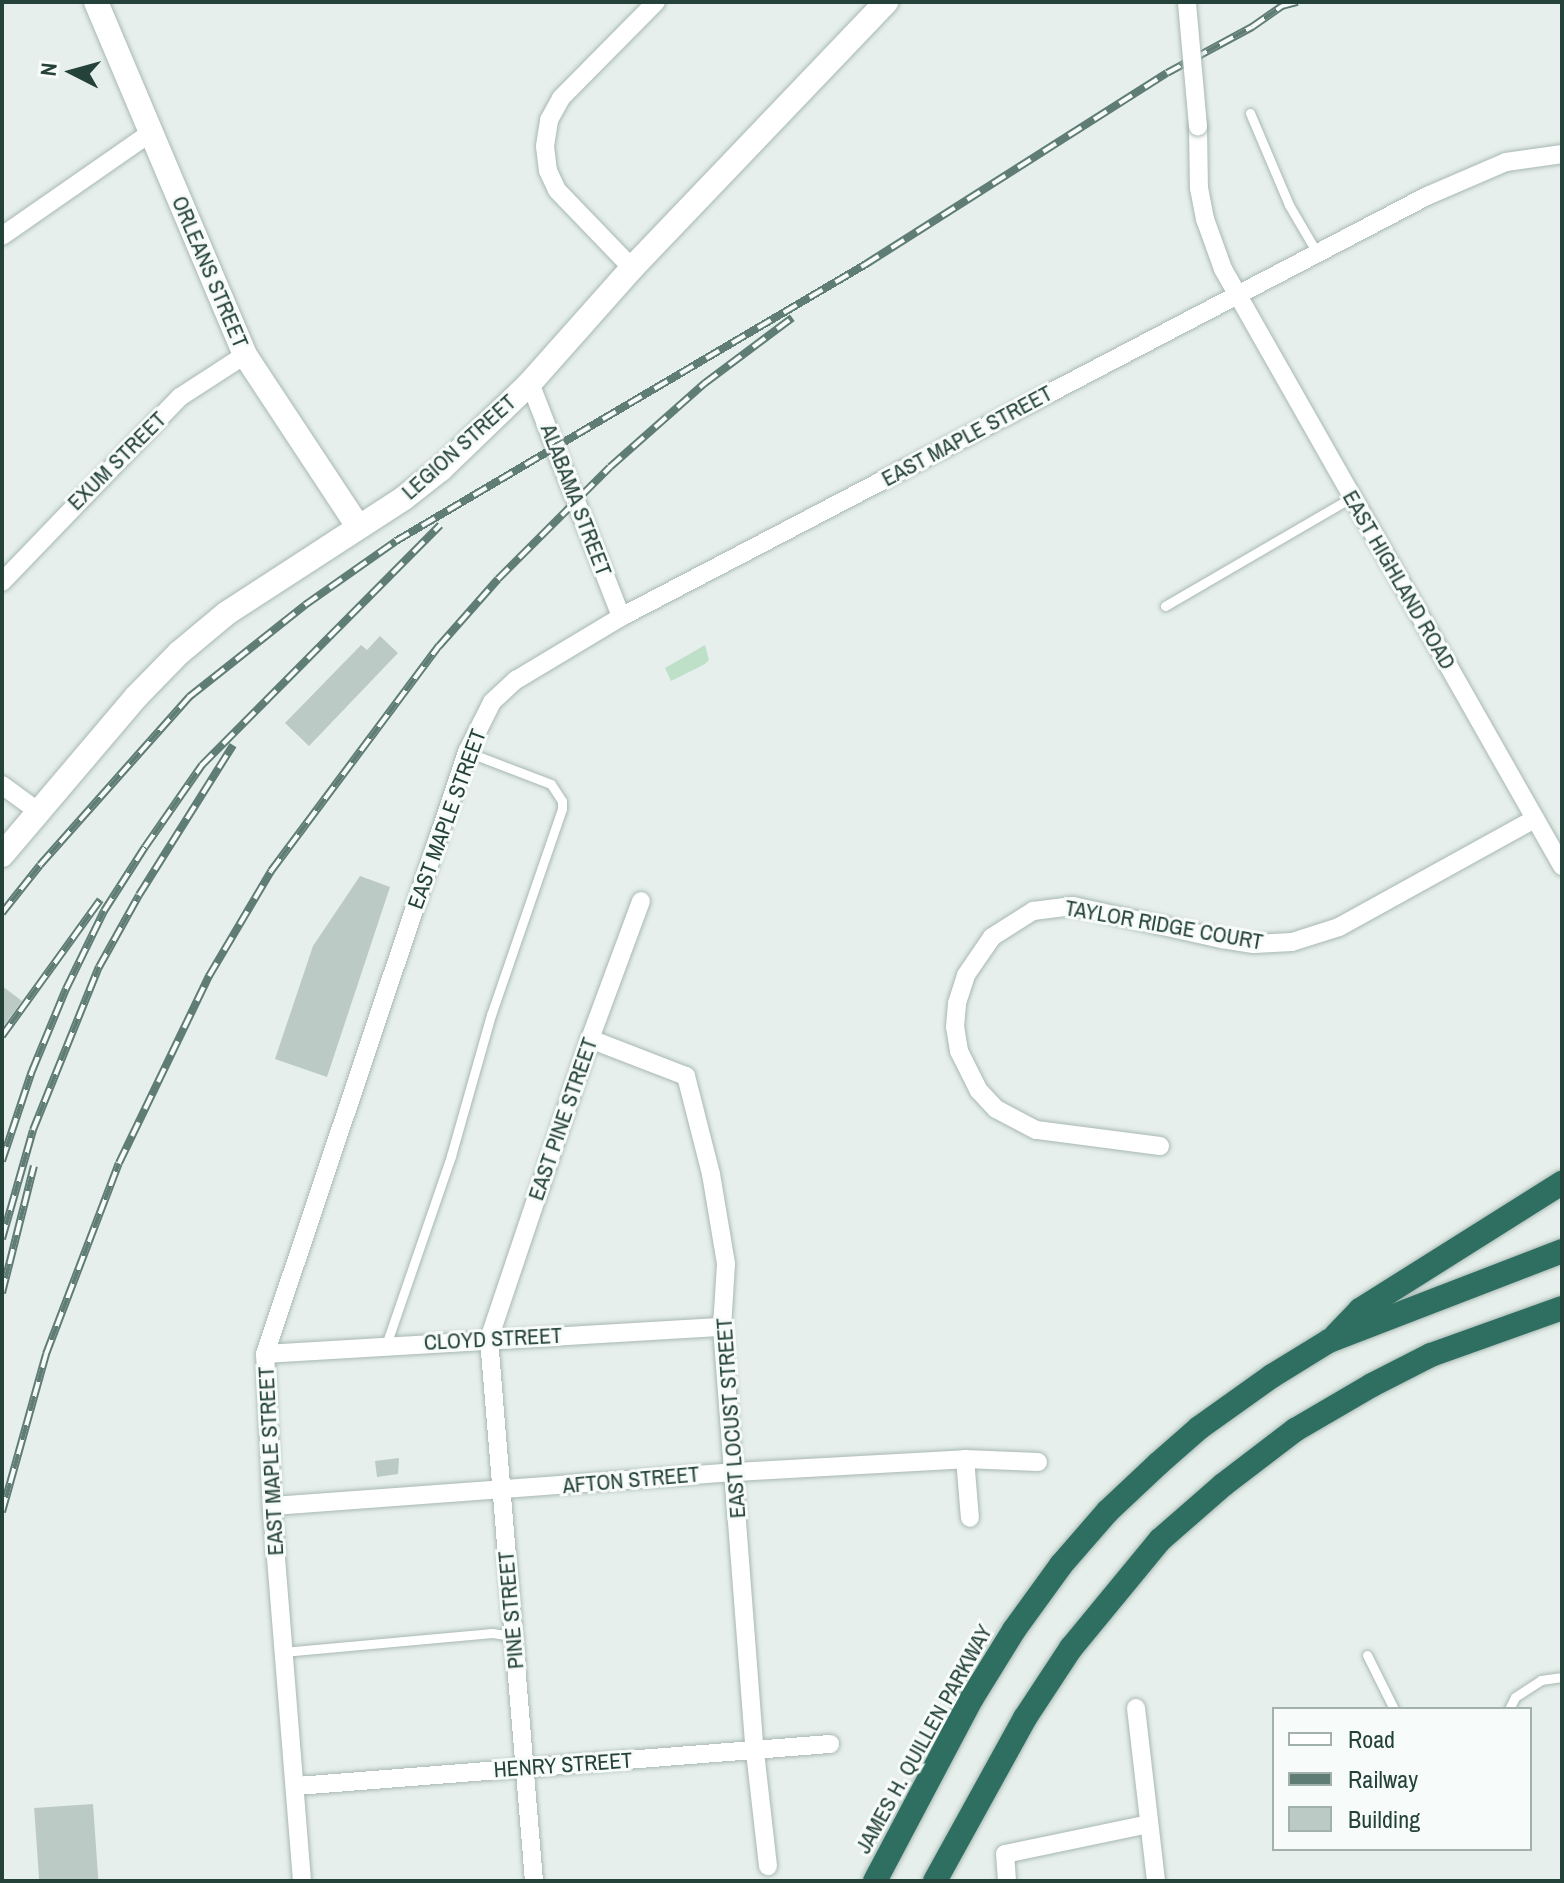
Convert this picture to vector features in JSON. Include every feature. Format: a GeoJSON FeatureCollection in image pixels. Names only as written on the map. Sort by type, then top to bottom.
{"type":"FeatureCollection","features":[{"type":"Feature","properties":{"kind":"highway"},"geometry":{"type":"LineString","coordinates":[[1329,1341],[1360,1310],[1562,1183]]}},
{"type":"Feature","properties":{"kind":"highway","name":"JAMES H. QUILLEN PARKWAY"},"geometry":{"type":"LineString","coordinates":[[875,1881],[972,1698],[1014,1630],[1061,1565],[1108,1511],[1199,1428],[1329,1341],[1562,1251]]}},
{"type":"Feature","properties":{"kind":"highway"},"geometry":{"type":"LineString","coordinates":[[935,1881],[1040,1695],[1112,1595],[1160,1540],[1223,1485],[1295,1430],[1372,1385],[1431,1355],[1562,1308]]}},
{"type":"Feature","properties":{"kind":"main road","name":"ORLEANS STREET"},"geometry":{"type":"LineString","coordinates":[[96,2],[245,355],[357,525]]}},
{"type":"Feature","properties":{"kind":"main road","name":"LEGION STREET"},"geometry":{"type":"LineString","coordinates":[[2,855],[36,810],[179,653],[227,613],[357,525],[404,498],[441,469],[530,383],[632,268],[886,2]]}},
{"type":"Feature","properties":{"kind":"street"},"geometry":{"type":"LineString","coordinates":[[632,268],[557,190],[548,171],[545,146],[549,120],[561,98],[656,2]]}},
{"type":"Feature","properties":{"kind":"street","name":"EAST HIGHLAND ROAD"},"geometry":{"type":"LineString","coordinates":[[1187,2],[1198,127],[1199,188],[1214,248],[1236,294],[1562,866]]}},
{"type":"Feature","properties":{"kind":"street"},"geometry":{"type":"LineString","coordinates":[[2,236],[150,133]]}},
{"type":"Feature","properties":{"kind":"street","name":"EAST MAPLE STREET"},"geometry":{"type":"LineString","coordinates":[[302,1881],[297,1786],[272,1506],[265,1354],[467,752],[492,702],[516,680],[621,617],[1427,196],[1506,162],[1562,154]]}},
{"type":"Feature","properties":{"kind":"street","name":"EXUM STREET"},"geometry":{"type":"LineString","coordinates":[[2,582],[8,561],[180,397],[245,355]]}},
{"type":"Feature","properties":{"kind":"street","name":"ALABAMA STREET"},"geometry":{"type":"LineString","coordinates":[[530,383],[621,617]]}},
{"type":"Feature","properties":{"kind":"street"},"geometry":{"type":"LineString","coordinates":[[2,785],[36,810]]}},
{"type":"Feature","properties":{"kind":"street","name":"TAYLOR RIDGE COURT"},"geometry":{"type":"LineString","coordinates":[[1160,1146],[1036,1130],[996,1109],[979,1091],[959,1051],[955,1027],[957,1003],[966,975],[992,937],[1013,920],[1033,911],[1073,906],[1222,939],[1254,944],[1292,942],[1339,927],[1535,819]]}},
{"type":"Feature","properties":{"kind":"street","name":"EAST PINE STREET"},"geometry":{"type":"LineString","coordinates":[[489,1339],[590,1039],[641,901]]}},
{"type":"Feature","properties":{"kind":"street","name":"EAST LOCUST STREET"},"geometry":{"type":"LineString","coordinates":[[590,1039],[686,1076],[711,1174],[726,1264],[722,1327],[755,1752],[768,1866]]}},
{"type":"Feature","properties":{"kind":"street","name":"CLOYD STREET"},"geometry":{"type":"LineString","coordinates":[[265,1354],[722,1327]]}},
{"type":"Feature","properties":{"kind":"street","name":"PINE STREET"},"geometry":{"type":"LineString","coordinates":[[489,1339],[534,1881]]}},
{"type":"Feature","properties":{"kind":"street"},"geometry":{"type":"LineString","coordinates":[[965,1459],[970,1518]]}},
{"type":"Feature","properties":{"kind":"street","name":"AFTON STREET"},"geometry":{"type":"LineString","coordinates":[[272,1506],[735,1472],[965,1459],[1038,1462]]}},
{"type":"Feature","properties":{"kind":"street"},"geometry":{"type":"LineString","coordinates":[[1136,1708],[1156,1881]]}},
{"type":"Feature","properties":{"kind":"street","name":"HENRY STREET"},"geometry":{"type":"LineString","coordinates":[[297,1786],[830,1744]]}},
{"type":"Feature","properties":{"kind":"street"},"geometry":{"type":"LineString","coordinates":[[1007,1881],[1005,1854],[1149,1824]]}},
{"type":"Feature","properties":{"kind":"lane"},"geometry":{"type":"LineString","coordinates":[[1250,113],[1289,205],[1317,253]]}},
{"type":"Feature","properties":{"kind":"lane"},"geometry":{"type":"LineString","coordinates":[[1165,606],[1352,497]]}},
{"type":"Feature","properties":{"kind":"lane"},"geometry":{"type":"LineString","coordinates":[[386,1345],[451,1156],[491,1015],[562,809],[562,801],[551,784],[467,752]]}},
{"type":"Feature","properties":{"kind":"lane"},"geometry":{"type":"LineString","coordinates":[[283,1652],[492,1633],[513,1636]]}},
{"type":"Feature","properties":{"kind":"lane"},"geometry":{"type":"LineString","coordinates":[[1367,1655],[1393,1707]]}},
{"type":"Feature","properties":{"kind":"lane"},"geometry":{"type":"LineString","coordinates":[[1510,1707],[1515,1697],[1541,1680],[1562,1677]]}},
{"type":"Feature","properties":{"kind":"green space"},"geometry":{"type":"Polygon","coordinates":[[[705,645],[709,660],[671,681],[665,668],[705,645]]]}},
{"type":"Feature","properties":{"kind":"building"},"geometry":{"type":"Polygon","coordinates":[[[380,636],[398,653],[309,746],[285,723],[361,645],[367,650],[380,636]]]}},
{"type":"Feature","properties":{"kind":"building"},"geometry":{"type":"Polygon","coordinates":[[[360,876],[390,887],[327,1077],[275,1059],[313,946],[360,876]]]}},
{"type":"Feature","properties":{"kind":"building"},"geometry":{"type":"Polygon","coordinates":[[[2,986],[22,1001],[2,1028],[2,986]]]}},
{"type":"Feature","properties":{"kind":"building"},"geometry":{"type":"Polygon","coordinates":[[[399,1458],[398,1474],[377,1477],[375,1461],[399,1458]]]}},
{"type":"Feature","properties":{"kind":"building"},"geometry":{"type":"Polygon","coordinates":[[[93,1804],[98,1881],[39,1881],[34,1808],[93,1804]]]}},
{"type":"Feature","properties":{"kind":"railway"},"geometry":{"type":"LineString","coordinates":[[2,913],[40,865],[189,697],[305,605],[396,541],[866,264],[1167,73],[1252,27],[1282,6],[1297,2]]}},
{"type":"Feature","properties":{"kind":"railway"},"geometry":{"type":"LineString","coordinates":[[2,1512],[46,1354],[119,1163],[209,976],[271,871],[439,646],[498,579],[610,467],[705,383],[792,318]]}},
{"type":"Feature","properties":{"kind":"railway"},"geometry":{"type":"LineString","coordinates":[[2,1161],[32,1071],[66,989],[104,911],[145,847],[202,765],[440,525]]}},
{"type":"Feature","properties":{"kind":"railway"},"geometry":{"type":"LineString","coordinates":[[2,1239],[33,1130],[99,967],[139,895],[233,745]]}},
{"type":"Feature","properties":{"kind":"railway"},"geometry":{"type":"LineString","coordinates":[[2,1036],[100,900]]}},
{"type":"Feature","properties":{"kind":"railway"},"geometry":{"type":"LineString","coordinates":[[2,1293],[34,1166]]}}]}
